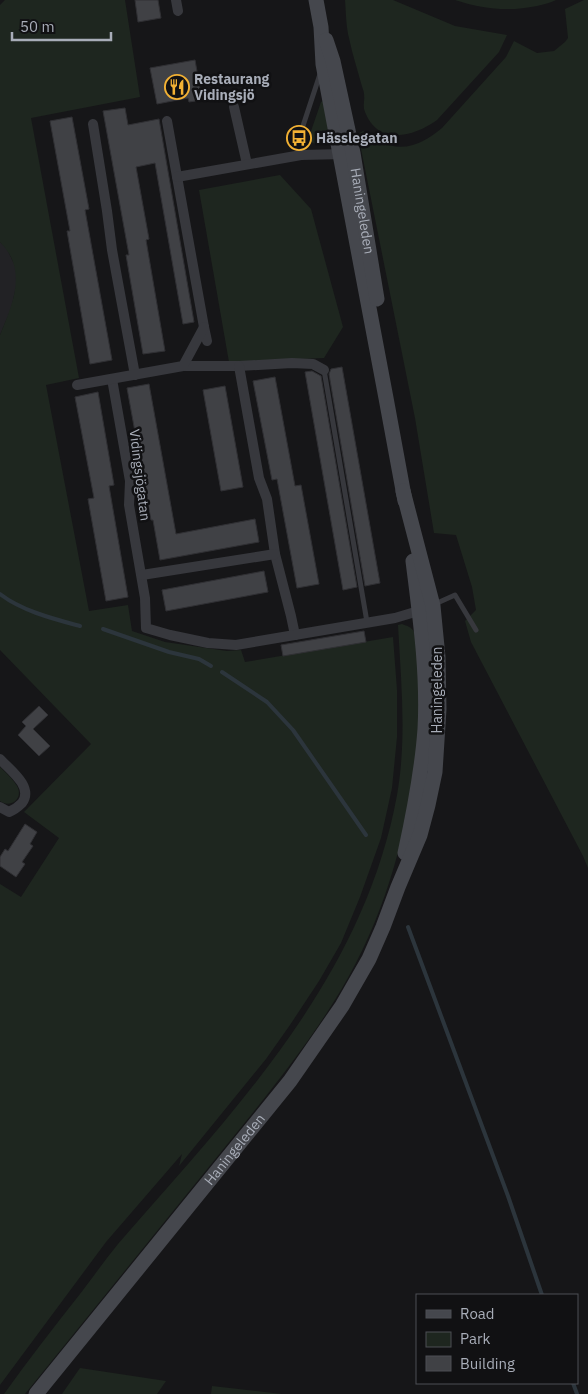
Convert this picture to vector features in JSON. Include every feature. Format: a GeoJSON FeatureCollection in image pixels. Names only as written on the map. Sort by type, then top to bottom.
{"type":"FeatureCollection","features":[{"type":"Feature","properties":{"kind":"main road","name":"Haningeleden"},"geometry":{"type":"LineString","coordinates":[[37,1393],[267,1110],[320,1040],[369,959],[383,927],[398,886],[414,815],[425,728],[424,654],[426,608],[386,398],[378,305],[346,154],[323,64],[321,27],[316,0]]}},
{"type":"Feature","properties":{"kind":"main road","name":"Haningeleden"},"geometry":{"type":"LineString","coordinates":[[321,27],[333,61],[346,154]]}},
{"type":"Feature","properties":{"kind":"street"},"geometry":{"type":"LineString","coordinates":[[176,0],[178,11]]}},
{"type":"Feature","properties":{"kind":"street"},"geometry":{"type":"LineString","coordinates":[[234,107],[247,164]]}},
{"type":"Feature","properties":{"kind":"street"},"geometry":{"type":"LineString","coordinates":[[167,121],[207,341]]}},
{"type":"Feature","properties":{"kind":"street"},"geometry":{"type":"LineString","coordinates":[[93,124],[112,250],[136,375]]}},
{"type":"Feature","properties":{"kind":"street"},"geometry":{"type":"LineString","coordinates":[[177,177],[301,155],[346,154]]}},
{"type":"Feature","properties":{"kind":"street"},"geometry":{"type":"LineString","coordinates":[[183,366],[204,327]]}},
{"type":"Feature","properties":{"kind":"street"},"geometry":{"type":"LineString","coordinates":[[77,386],[183,366],[239,366],[292,363],[313,364],[324,370]]}},
{"type":"Feature","properties":{"kind":"street"},"geometry":{"type":"LineString","coordinates":[[239,366],[260,483],[267,499],[276,554],[295,635]]}},
{"type":"Feature","properties":{"kind":"street","name":"Vidingsjögatan"},"geometry":{"type":"LineString","coordinates":[[112,379],[130,481],[129,506],[142,575],[146,628],[208,643],[236,645],[395,618],[426,608]]}},
{"type":"Feature","properties":{"kind":"street"},"geometry":{"type":"LineString","coordinates":[[142,575],[276,554]]}},
{"type":"Feature","properties":{"kind":"street"},"geometry":{"type":"LineString","coordinates":[[0,759],[18,778],[26,790],[26,796],[14,810],[8,812],[0,807]]}},
{"type":"Feature","properties":{"kind":"lane"},"geometry":{"type":"LineString","coordinates":[[301,155],[299,138],[323,64]]}},
{"type":"Feature","properties":{"kind":"lane"},"geometry":{"type":"LineString","coordinates":[[324,370],[367,623]]}},
{"type":"Feature","properties":{"kind":"lane"},"geometry":{"type":"LineString","coordinates":[[426,608],[455,595],[476,630]]}},
{"type":"Feature","properties":{"kind":"shaded area"},"geometry":{"type":"Polygon","coordinates":[[[0,242],[6,247],[16,268],[16,287],[11,309],[0,335],[0,242]]]}},
{"type":"Feature","properties":{"kind":"green space"},"geometry":{"type":"Polygon","coordinates":[[[5,0],[125,0],[140,97],[31,118],[79,378],[46,385],[89,611],[128,605],[132,631],[165,642],[227,651],[241,650],[245,662],[393,637],[397,690],[397,737],[392,788],[381,838],[341,943],[319,981],[266,1059],[179,1166],[182,1154],[106,1242],[0,1385],[0,884],[21,897],[59,838],[24,812],[91,744],[0,650],[0,335],[13,299],[16,275],[9,253],[0,242],[0,5],[5,0]]]}},
{"type":"Feature","properties":{"kind":"green space"},"geometry":{"type":"Polygon","coordinates":[[[345,0],[393,0],[455,26],[507,35],[499,52],[437,120],[417,131],[406,134],[386,133],[377,129],[370,121],[364,109],[364,92],[348,33],[345,0]]]}},
{"type":"Feature","properties":{"kind":"green space"},"geometry":{"type":"Polygon","coordinates":[[[455,0],[556,0],[526,8],[506,9],[476,6],[455,0]]]}},
{"type":"Feature","properties":{"kind":"green space"},"geometry":{"type":"Polygon","coordinates":[[[588,0],[588,868],[471,642],[465,621],[476,610],[472,587],[456,535],[434,533],[415,418],[358,134],[363,131],[384,143],[400,147],[422,142],[429,138],[442,128],[506,57],[514,41],[537,53],[554,51],[565,42],[568,38],[565,9],[588,0]]]}},
{"type":"Feature","properties":{"kind":"green space"},"geometry":{"type":"Polygon","coordinates":[[[324,100],[329,135],[323,142],[315,144],[311,142],[309,137],[321,102],[324,100]]]}},
{"type":"Feature","properties":{"kind":"green space"},"geometry":{"type":"Polygon","coordinates":[[[280,175],[311,209],[343,327],[324,358],[229,362],[199,190],[280,175]]]}},
{"type":"Feature","properties":{"kind":"green space"},"geometry":{"type":"Polygon","coordinates":[[[402,624],[413,630],[417,650],[419,728],[415,767],[403,834],[394,866],[384,899],[357,961],[321,1021],[278,1081],[25,1394],[4,1394],[118,1244],[206,1143],[289,1038],[325,982],[356,923],[380,861],[397,795],[403,731],[398,625],[402,624]]]}},
{"type":"Feature","properties":{"kind":"green space"},"geometry":{"type":"Polygon","coordinates":[[[0,767],[14,781],[19,790],[18,798],[12,803],[8,804],[0,801],[0,767]]]}},
{"type":"Feature","properties":{"kind":"green space"},"geometry":{"type":"Polygon","coordinates":[[[80,1368],[166,1381],[157,1394],[62,1394],[80,1368]]]}},
{"type":"Feature","properties":{"kind":"green space"},"geometry":{"type":"Polygon","coordinates":[[[212,1386],[282,1394],[211,1394],[212,1386]]]}},
{"type":"Feature","properties":{"kind":"building"},"geometry":{"type":"Polygon","coordinates":[[[135,0],[158,0],[161,18],[138,22],[135,0]]]}},
{"type":"Feature","properties":{"kind":"building","name":"Restaurang Vidingsjö"},"geometry":{"type":"Polygon","coordinates":[[[195,60],[202,100],[189,102],[188,98],[157,104],[150,68],[195,60]]]}},
{"type":"Feature","properties":{"kind":"building"},"geometry":{"type":"Polygon","coordinates":[[[125,108],[128,125],[159,119],[194,322],[183,324],[155,163],[136,167],[149,239],[146,240],[165,351],[143,354],[126,255],[129,255],[103,111],[125,108]]]}},
{"type":"Feature","properties":{"kind":"building"},"geometry":{"type":"Polygon","coordinates":[[[72,117],[89,209],[85,210],[112,360],[90,364],[67,231],[70,231],[50,121],[72,117]]]}},
{"type":"Feature","properties":{"kind":"building"},"geometry":{"type":"Polygon","coordinates":[[[342,367],[380,583],[365,586],[329,374],[331,369],[342,367]]]}},
{"type":"Feature","properties":{"kind":"building"},"geometry":{"type":"Polygon","coordinates":[[[312,371],[321,376],[357,587],[343,590],[305,372],[312,371]]]}},
{"type":"Feature","properties":{"kind":"building"},"geometry":{"type":"Polygon","coordinates":[[[275,377],[295,486],[301,485],[319,584],[297,588],[277,479],[272,480],[253,381],[275,377]]]}},
{"type":"Feature","properties":{"kind":"building"},"geometry":{"type":"Polygon","coordinates":[[[149,384],[176,534],[255,519],[259,542],[160,560],[127,388],[149,384]]]}},
{"type":"Feature","properties":{"kind":"building"},"geometry":{"type":"Polygon","coordinates":[[[225,386],[243,487],[221,491],[203,390],[225,386]]]}},
{"type":"Feature","properties":{"kind":"building"},"geometry":{"type":"Polygon","coordinates":[[[98,392],[114,485],[109,486],[128,597],[106,601],[88,499],[94,498],[75,397],[98,392]]]}},
{"type":"Feature","properties":{"kind":"building"},"geometry":{"type":"Polygon","coordinates":[[[264,571],[268,592],[166,611],[162,590],[264,571]]]}},
{"type":"Feature","properties":{"kind":"building"},"geometry":{"type":"Polygon","coordinates":[[[364,631],[366,642],[283,656],[281,645],[364,631]]]}},
{"type":"Feature","properties":{"kind":"building"},"geometry":{"type":"Polygon","coordinates":[[[39,706],[48,715],[33,729],[50,746],[39,756],[18,735],[26,726],[22,722],[39,706]]]}},
{"type":"Feature","properties":{"kind":"building"},"geometry":{"type":"Polygon","coordinates":[[[25,824],[37,832],[30,844],[33,846],[22,862],[25,864],[16,877],[0,866],[0,857],[5,849],[8,851],[25,824]]]}},
{"type":"Feature","properties":{"kind":"waterway"},"geometry":{"type":"LineString","coordinates":[[0,594],[28,610],[80,626]]}},
{"type":"Feature","properties":{"kind":"waterway"},"geometry":{"type":"LineString","coordinates":[[103,629],[169,652],[199,659],[211,666]]}},
{"type":"Feature","properties":{"kind":"waterway"},"geometry":{"type":"LineString","coordinates":[[222,672],[267,702],[293,730],[366,835]]}},
{"type":"Feature","properties":{"kind":"waterway"},"geometry":{"type":"LineString","coordinates":[[408,927],[508,1196],[542,1294]]}},
{"type":"Feature","properties":{"kind":"waterway"},"geometry":{"type":"LineString","coordinates":[[573,1384],[577,1394]]}},
{"type":"Feature","properties":{"kind":"place","name":"Restaurang Vidingsjö"},"geometry":{"type":"Point","coordinates":[177,87]}},
{"type":"Feature","properties":{"kind":"place","name":"Hässlegatan"},"geometry":{"type":"Point","coordinates":[299,138]}}]}
